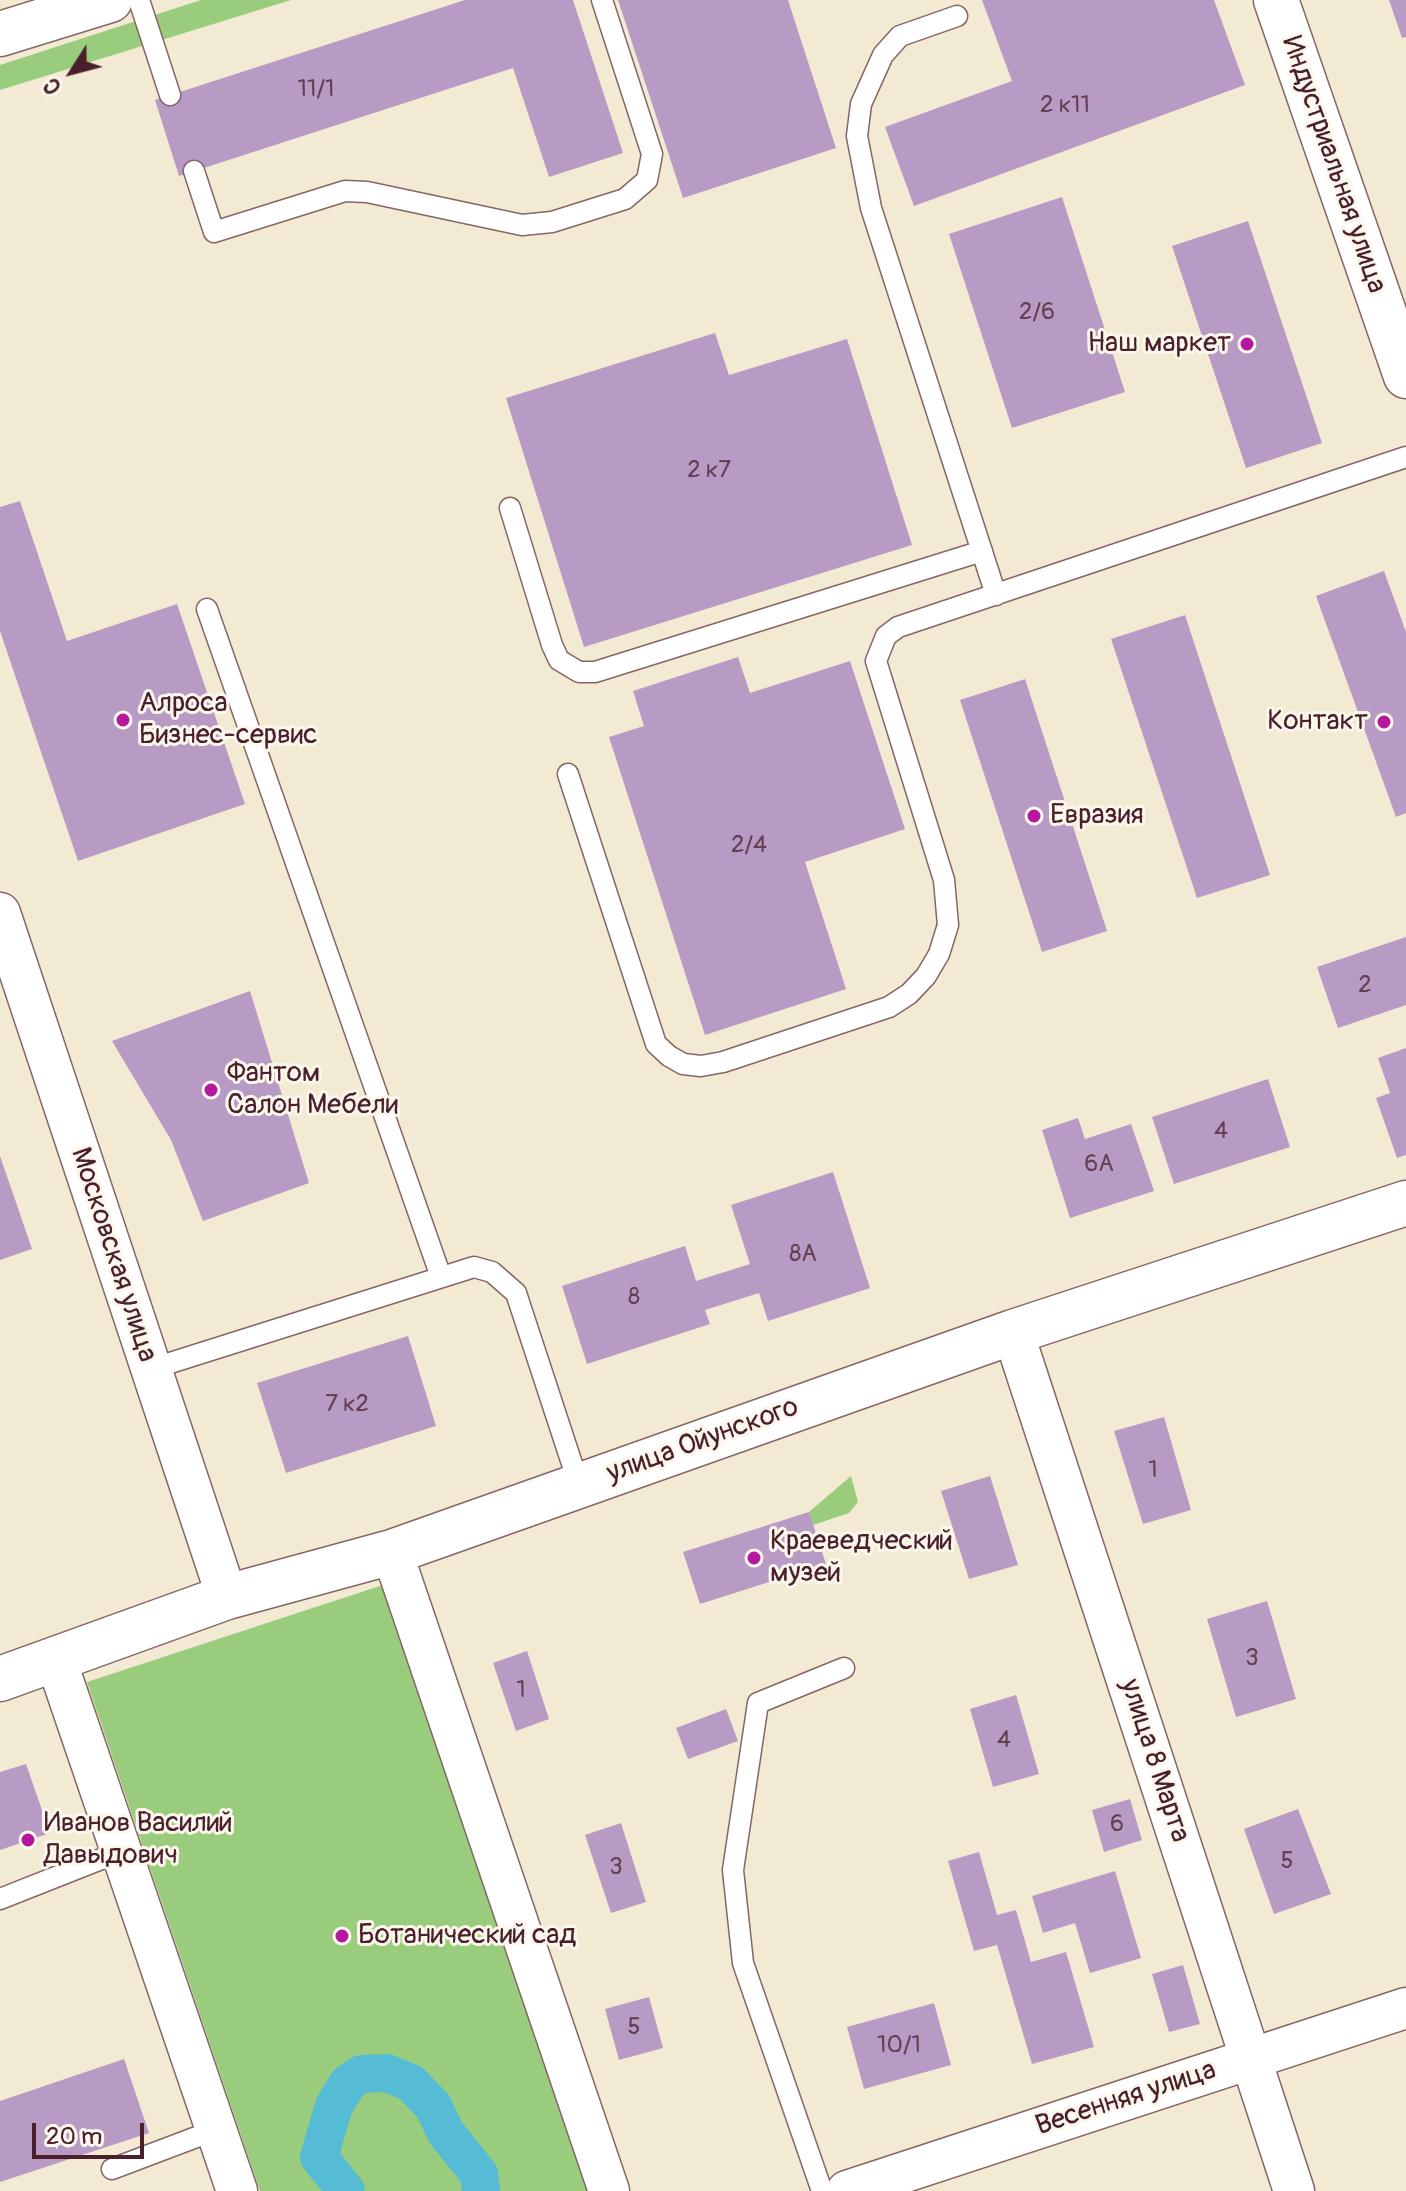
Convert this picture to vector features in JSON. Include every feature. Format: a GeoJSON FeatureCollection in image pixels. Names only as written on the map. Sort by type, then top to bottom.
{"type":"FeatureCollection","features":[{"type":"Feature","properties":{"kind":"main road"},"geometry":{"type":"LineString","coordinates":[[0,34],[110,0]]}},
{"type":"Feature","properties":{"kind":"main road","name":"Индустриальная улица"},"geometry":{"type":"LineString","coordinates":[[1276,0],[1406,376]]}},
{"type":"Feature","properties":{"kind":"main road","name":"улица Ойунского"},"geometry":{"type":"LineString","coordinates":[[0,1679],[227,1597],[392,1552],[1013,1332],[1406,1203]]}},
{"type":"Feature","properties":{"kind":"street","name":"Московская улица"},"geometry":{"type":"LineString","coordinates":[[0,913],[227,1597]]}},
{"type":"Feature","properties":{"kind":"street","name":"улица 8 Марта"},"geometry":{"type":"LineString","coordinates":[[1013,1332],[1294,2191]]}},
{"type":"Feature","properties":{"kind":"street"},"geometry":{"type":"LineString","coordinates":[[392,1552],[609,2191]]}},
{"type":"Feature","properties":{"kind":"street"},"geometry":{"type":"LineString","coordinates":[[56,1660],[237,2191]]}},
{"type":"Feature","properties":{"kind":"street","name":"Весенняя улица"},"geometry":{"type":"LineString","coordinates":[[847,2191],[1406,2008]]}},
{"type":"Feature","properties":{"kind":"lane"},"geometry":{"type":"LineString","coordinates":[[139,0],[170,95]]}},
{"type":"Feature","properties":{"kind":"lane"},"geometry":{"type":"LineString","coordinates":[[194,171],[214,232],[345,191],[367,192],[522,225],[552,222],[625,199],[647,180],[652,154],[602,0]]}},
{"type":"Feature","properties":{"kind":"lane"},"geometry":{"type":"LineString","coordinates":[[957,16],[900,36],[883,55],[861,104],[857,136],[871,208],[996,595]]}},
{"type":"Feature","properties":{"kind":"lane"},"geometry":{"type":"LineString","coordinates":[[568,774],[656,1044],[669,1056],[683,1064],[701,1066],[723,1062],[889,1007],[909,994],[926,976],[939,954],[948,925],[944,880],[880,677],[876,661],[879,647],[898,627],[1406,457]]}},
{"type":"Feature","properties":{"kind":"lane"},"geometry":{"type":"LineString","coordinates":[[510,508],[552,645],[559,660],[579,672],[595,672],[982,551]]}},
{"type":"Feature","properties":{"kind":"lane"},"geometry":{"type":"LineString","coordinates":[[207,609],[441,1277]]}},
{"type":"Feature","properties":{"kind":"lane"},"geometry":{"type":"LineString","coordinates":[[151,1369],[474,1267],[492,1272],[516,1293],[579,1485]]}},
{"type":"Feature","properties":{"kind":"lane"},"geometry":{"type":"LineString","coordinates":[[822,2191],[743,1963],[733,1870],[758,1703],[844,1668]]}},
{"type":"Feature","properties":{"kind":"lane"},"geometry":{"type":"LineString","coordinates":[[0,1899],[119,1852]]}},
{"type":"Feature","properties":{"kind":"lane"},"geometry":{"type":"LineString","coordinates":[[112,2169],[215,2130]]}},
{"type":"Feature","properties":{"kind":"green space"},"geometry":{"type":"Polygon","coordinates":[[[201,0],[291,0],[0,90],[0,65],[201,0]]]}},
{"type":"Feature","properties":{"kind":"green space"},"geometry":{"type":"Polygon","coordinates":[[[851,1476],[858,1502],[849,1513],[813,1525],[809,1512],[851,1476]]]}},
{"type":"Feature","properties":{"kind":"green space","name":"Ботанический сад"},"geometry":{"type":"Polygon","coordinates":[[[392,1582],[595,2191],[260,2191],[87,1682],[392,1582]]]}},
{"type":"Feature","properties":{"kind":"building"},"geometry":{"type":"Polygon","coordinates":[[[465,0],[573,0],[623,153],[549,177],[513,68],[179,176],[155,100],[465,0]]]}},
{"type":"Feature","properties":{"kind":"building"},"geometry":{"type":"Polygon","coordinates":[[[618,0],[788,0],[836,148],[683,198],[618,0]]]}},
{"type":"Feature","properties":{"kind":"building"},"geometry":{"type":"Polygon","coordinates":[[[982,0],[1214,0],[1245,85],[914,206],[885,127],[1012,81],[982,0]]]}},
{"type":"Feature","properties":{"kind":"building"},"geometry":{"type":"Polygon","coordinates":[[[1389,0],[1406,0],[1406,37],[1402,38],[1389,0]]]}},
{"type":"Feature","properties":{"kind":"building"},"geometry":{"type":"Polygon","coordinates":[[[1062,197],[1125,392],[1012,428],[949,234],[1062,197]]]}},
{"type":"Feature","properties":{"kind":"building"},"geometry":{"type":"Polygon","coordinates":[[[1248,221],[1322,443],[1246,468],[1172,246],[1248,221]]]}},
{"type":"Feature","properties":{"kind":"building"},"geometry":{"type":"Polygon","coordinates":[[[715,333],[729,375],[847,339],[912,545],[584,647],[506,398],[715,333]]]}},
{"type":"Feature","properties":{"kind":"building","name":"Алроса Бизнес-сервис"},"geometry":{"type":"Polygon","coordinates":[[[20,501],[67,641],[177,604],[245,804],[78,861],[0,631],[0,507],[20,501]]]}},
{"type":"Feature","properties":{"kind":"building","name":"Контакт"},"geometry":{"type":"Polygon","coordinates":[[[1384,571],[1406,632],[1406,813],[1396,817],[1316,596],[1384,571]]]}},
{"type":"Feature","properties":{"kind":"building"},"geometry":{"type":"Polygon","coordinates":[[[1185,615],[1270,875],[1197,898],[1111,639],[1185,615]]]}},
{"type":"Feature","properties":{"kind":"building"},"geometry":{"type":"Polygon","coordinates":[[[738,657],[750,693],[850,661],[905,829],[805,862],[846,989],[705,1035],[609,737],[644,726],[633,691],[738,657]]]}},
{"type":"Feature","properties":{"kind":"building","name":"Евразия"},"geometry":{"type":"Polygon","coordinates":[[[1025,679],[1107,931],[1042,952],[960,700],[1025,679]]]}},
{"type":"Feature","properties":{"kind":"building"},"geometry":{"type":"Polygon","coordinates":[[[1406,937],[1406,1005],[1338,1028],[1317,967],[1406,937]]]}},
{"type":"Feature","properties":{"kind":"building","name":"Фантом Салон Мебели"},"geometry":{"type":"Polygon","coordinates":[[[250,991],[309,1183],[203,1221],[171,1140],[112,1041],[250,991]]]}},
{"type":"Feature","properties":{"kind":"building"},"geometry":{"type":"Polygon","coordinates":[[[1406,1048],[1406,1155],[1397,1158],[1376,1098],[1390,1093],[1378,1058],[1406,1048]]]}},
{"type":"Feature","properties":{"kind":"building"},"geometry":{"type":"Polygon","coordinates":[[[1268,1079],[1290,1147],[1174,1184],[1152,1117],[1268,1079]]]}},
{"type":"Feature","properties":{"kind":"building"},"geometry":{"type":"Polygon","coordinates":[[[1078,1118],[1085,1139],[1131,1124],[1154,1191],[1070,1218],[1042,1130],[1078,1118]]]}},
{"type":"Feature","properties":{"kind":"building"},"geometry":{"type":"Polygon","coordinates":[[[0,1156],[32,1249],[0,1260],[0,1156]]]}},
{"type":"Feature","properties":{"kind":"building"},"geometry":{"type":"Polygon","coordinates":[[[833,1172],[870,1288],[768,1321],[759,1293],[705,1310],[710,1324],[587,1364],[562,1286],[685,1246],[696,1281],[750,1264],[731,1205],[833,1172]]]}},
{"type":"Feature","properties":{"kind":"building"},"geometry":{"type":"Polygon","coordinates":[[[408,1336],[436,1426],[286,1473],[257,1383],[408,1336]]]}},
{"type":"Feature","properties":{"kind":"building"},"geometry":{"type":"Polygon","coordinates":[[[1164,1417],[1191,1510],[1143,1524],[1114,1431],[1164,1417]]]}},
{"type":"Feature","properties":{"kind":"building"},"geometry":{"type":"Polygon","coordinates":[[[990,1476],[1018,1565],[969,1579],[941,1491],[990,1476]]]}},
{"type":"Feature","properties":{"kind":"building","name":"Краеведческий музей"},"geometry":{"type":"Polygon","coordinates":[[[809,1512],[826,1564],[700,1604],[683,1552],[809,1512]]]}},
{"type":"Feature","properties":{"kind":"building"},"geometry":{"type":"Polygon","coordinates":[[[1267,1601],[1296,1699],[1236,1717],[1207,1619],[1267,1601]]]}},
{"type":"Feature","properties":{"kind":"building"},"geometry":{"type":"Polygon","coordinates":[[[527,1651],[549,1719],[516,1731],[493,1663],[527,1651]]]}},
{"type":"Feature","properties":{"kind":"building"},"geometry":{"type":"Polygon","coordinates":[[[1016,1695],[1039,1774],[993,1787],[970,1709],[1016,1695]]]}},
{"type":"Feature","properties":{"kind":"building"},"geometry":{"type":"Polygon","coordinates":[[[726,1709],[738,1741],[688,1759],[676,1728],[726,1709]]]}},
{"type":"Feature","properties":{"kind":"building"},"geometry":{"type":"Polygon","coordinates":[[[26,1764],[50,1833],[0,1850],[0,1772],[26,1764]]]}},
{"type":"Feature","properties":{"kind":"building"},"geometry":{"type":"Polygon","coordinates":[[[1130,1799],[1142,1840],[1104,1852],[1092,1810],[1130,1799]]]}},
{"type":"Feature","properties":{"kind":"building"},"geometry":{"type":"Polygon","coordinates":[[[1298,1809],[1331,1894],[1274,1914],[1244,1829],[1298,1809]]]}},
{"type":"Feature","properties":{"kind":"building"},"geometry":{"type":"Polygon","coordinates":[[[621,1823],[646,1902],[611,1913],[585,1835],[621,1823]]]}},
{"type":"Feature","properties":{"kind":"building"},"geometry":{"type":"Polygon","coordinates":[[[979,1852],[997,1915],[1016,1910],[1031,1962],[1066,1952],[1094,2047],[1032,2064],[997,1945],[974,1951],[948,1861],[979,1852]]]}},
{"type":"Feature","properties":{"kind":"building"},"geometry":{"type":"Polygon","coordinates":[[[1115,1871],[1141,1958],[1090,1973],[1075,1923],[1043,1933],[1032,1896],[1115,1871]]]}},
{"type":"Feature","properties":{"kind":"building"},"geometry":{"type":"Polygon","coordinates":[[[1183,1965],[1200,2024],[1169,2032],[1152,1974],[1183,1965]]]}},
{"type":"Feature","properties":{"kind":"building"},"geometry":{"type":"Polygon","coordinates":[[[649,1997],[663,2048],[619,2060],[605,2009],[649,1997]]]}},
{"type":"Feature","properties":{"kind":"building"},"geometry":{"type":"Polygon","coordinates":[[[934,2003],[951,2065],[864,2089],[847,2027],[934,2003]]]}},
{"type":"Feature","properties":{"kind":"building"},"geometry":{"type":"Polygon","coordinates":[[[124,2059],[149,2133],[0,2182],[0,2101],[124,2059]]]}},
{"type":"Feature","properties":{"kind":"waterway"},"geometry":{"type":"LineString","coordinates":[[346,2191],[319,2157],[334,2106],[348,2083],[361,2074],[387,2073],[411,2083],[433,2106],[446,2133],[479,2174],[481,2191]]}},
{"type":"Feature","properties":{"kind":"place","name":"Наш маркет"},"geometry":{"type":"Point","coordinates":[1247,344]}},
{"type":"Feature","properties":{"kind":"place","name":"Алроса Бизнес-сервис"},"geometry":{"type":"Point","coordinates":[123,720]}},
{"type":"Feature","properties":{"kind":"place","name":"Контакт"},"geometry":{"type":"Point","coordinates":[1384,722]}},
{"type":"Feature","properties":{"kind":"place","name":"Евразия"},"geometry":{"type":"Point","coordinates":[1034,816]}},
{"type":"Feature","properties":{"kind":"place","name":"Фантом Салон Мебели"},"geometry":{"type":"Point","coordinates":[211,1090]}},
{"type":"Feature","properties":{"kind":"place","name":"Краеведческий музей"},"geometry":{"type":"Point","coordinates":[754,1558]}},
{"type":"Feature","properties":{"kind":"place","name":"Иванов Василий Давыдович"},"geometry":{"type":"Point","coordinates":[28,1840]}},
{"type":"Feature","properties":{"kind":"place","name":"Ботанический сад"},"geometry":{"type":"Point","coordinates":[342,1936]}}]}
